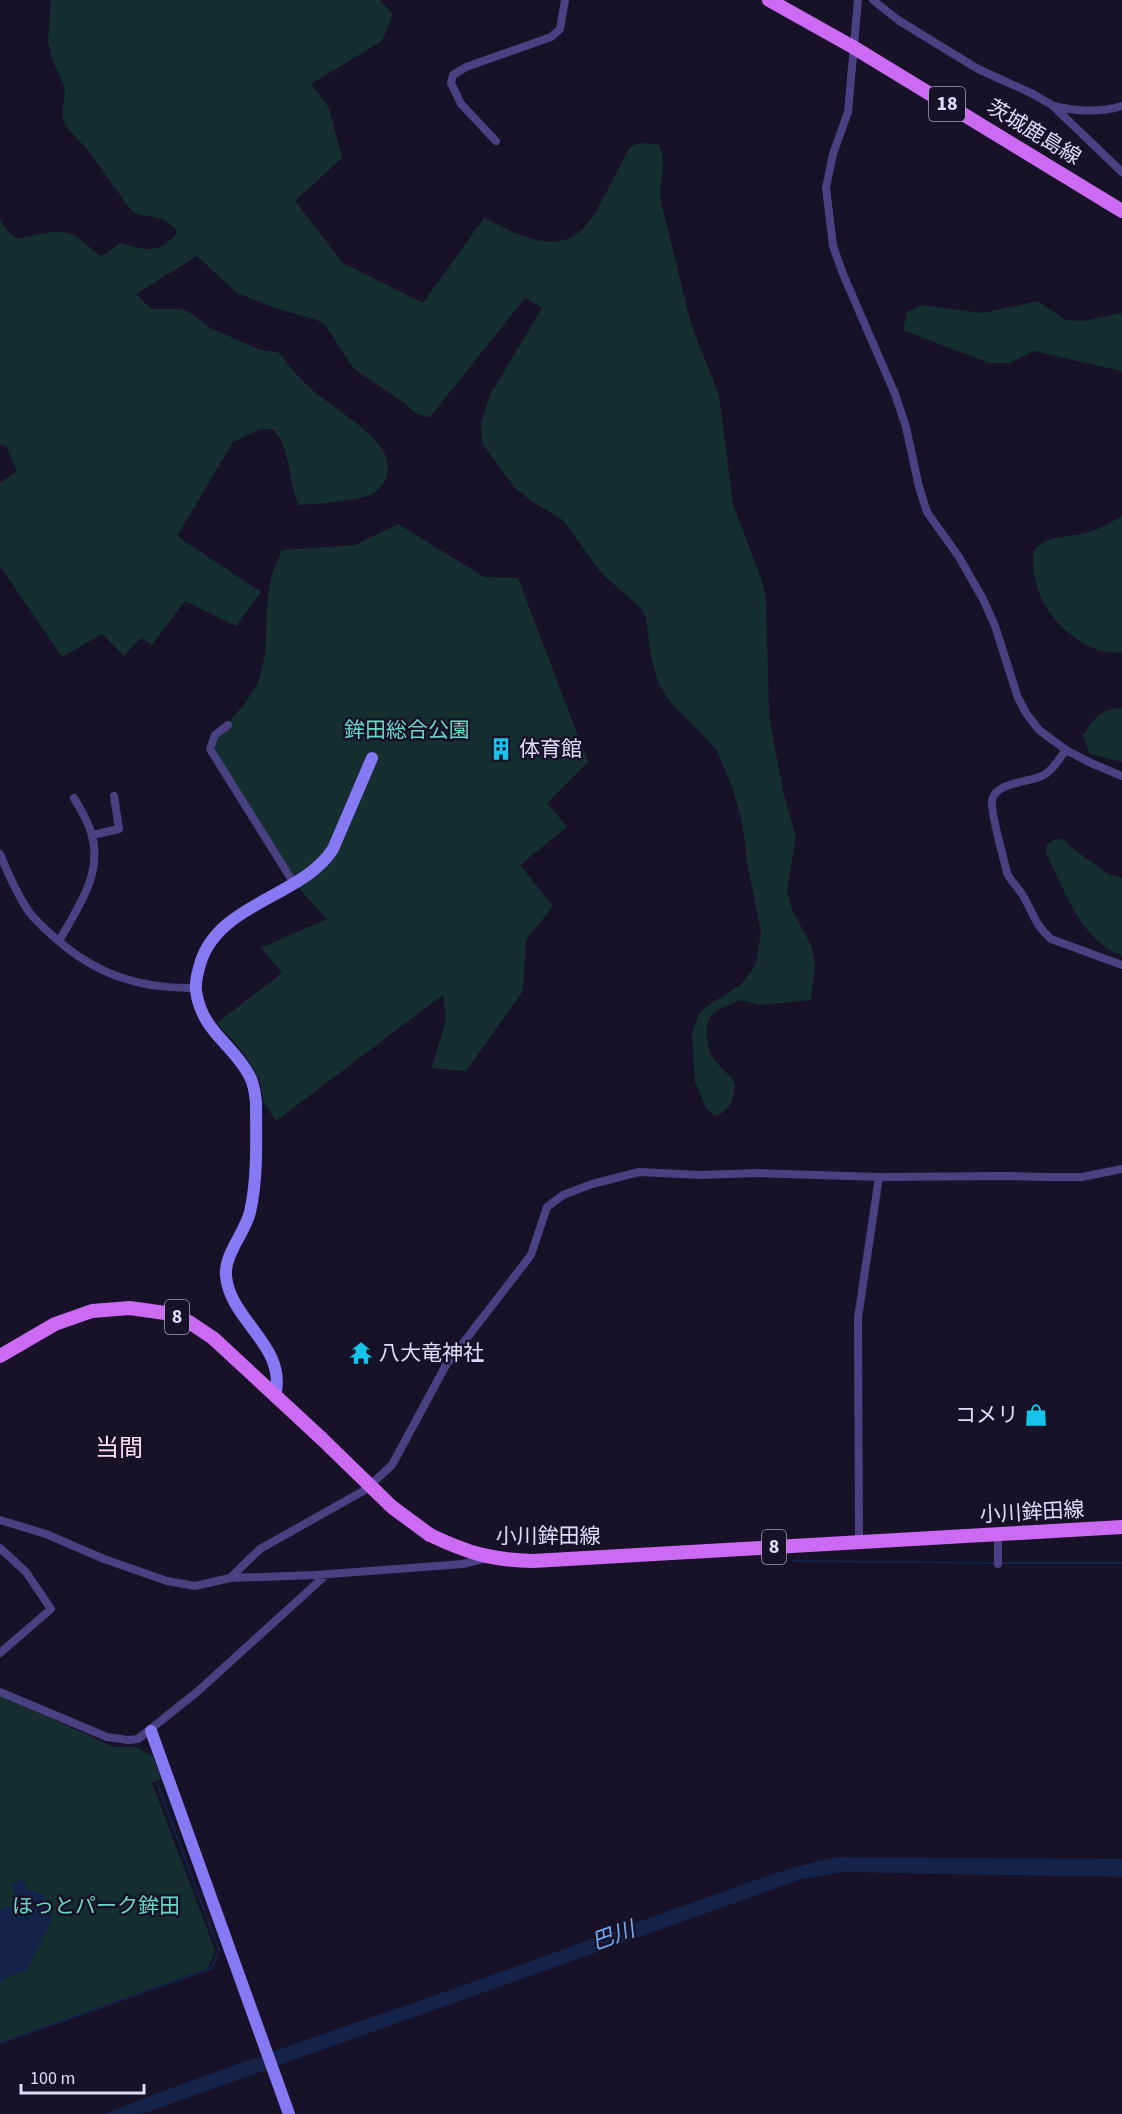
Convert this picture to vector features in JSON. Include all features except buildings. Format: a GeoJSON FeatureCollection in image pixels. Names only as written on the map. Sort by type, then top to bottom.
{"type":"FeatureCollection","features":[{"type":"Feature","properties":{"kind":"main road","name":"茨城鹿島線"},"geometry":{"type":"LineString","coordinates":[[769,0],[853,47],[1122,211]]}},
{"type":"Feature","properties":{"kind":"main road","name":"小川鉾田線"},"geometry":{"type":"LineString","coordinates":[[0,1356],[55,1324],[106,1309],[141,1309],[177,1317],[201,1330],[226,1349],[392,1507],[430,1535],[463,1550],[489,1558],[533,1561],[1122,1527]]}},
{"type":"Feature","properties":{"kind":"street"},"geometry":{"type":"LineString","coordinates":[[496,141],[461,104],[450,84],[453,75],[466,67],[552,37],[560,29],[565,0]]}},
{"type":"Feature","properties":{"kind":"street"},"geometry":{"type":"LineString","coordinates":[[858,0],[848,112],[833,154],[826,188],[833,246],[895,394],[906,427],[927,512],[959,557],[983,599],[999,637],[1018,698],[1026,713],[1040,729],[1066,750],[1122,776]]}},
{"type":"Feature","properties":{"kind":"street"},"geometry":{"type":"LineString","coordinates":[[873,0],[898,20],[978,69],[1052,105],[1122,171]]}},
{"type":"Feature","properties":{"kind":"street"},"geometry":{"type":"LineString","coordinates":[[1052,105],[1097,111],[1122,106]]}},
{"type":"Feature","properties":{"kind":"street"},"geometry":{"type":"LineString","coordinates":[[228,725],[215,735],[210,749],[293,882]]}},
{"type":"Feature","properties":{"kind":"street"},"geometry":{"type":"LineString","coordinates":[[1066,750],[1047,773],[1002,788],[994,795],[992,806],[1007,873],[1042,931],[1052,939],[1122,965]]}},
{"type":"Feature","properties":{"kind":"street"},"geometry":{"type":"LineString","coordinates":[[275,1396],[277,1378],[270,1355],[233,1300],[226,1275],[227,1265],[247,1223],[254,1190],[256,1111],[254,1088],[249,1074],[205,1017],[195,988],[205,949],[213,939],[233,920],[326,861],[372,758]]}},
{"type":"Feature","properties":{"kind":"street"},"geometry":{"type":"LineString","coordinates":[[92,835],[119,829],[114,796]]}},
{"type":"Feature","properties":{"kind":"street"},"geometry":{"type":"LineString","coordinates":[[59,941],[93,876],[95,862],[92,835],[74,798]]}},
{"type":"Feature","properties":{"kind":"street"},"geometry":{"type":"LineString","coordinates":[[0,854],[29,912],[37,922],[85,962],[128,980],[168,988],[195,988]]}},
{"type":"Feature","properties":{"kind":"street"},"geometry":{"type":"LineString","coordinates":[[230,1578],[260,1549],[365,1490],[392,1465],[446,1365],[531,1255],[548,1207],[563,1195],[592,1184],[639,1172],[701,1175],[757,1173],[879,1177],[1082,1177],[1122,1169]]}},
{"type":"Feature","properties":{"kind":"street"},"geometry":{"type":"LineString","coordinates":[[859,1542],[858,1318],[879,1177]]}},
{"type":"Feature","properties":{"kind":"street"},"geometry":{"type":"LineString","coordinates":[[0,1520],[46,1534],[104,1559],[167,1581],[195,1586],[230,1578],[328,1574],[463,1564],[489,1558]]}},
{"type":"Feature","properties":{"kind":"street"},"geometry":{"type":"LineString","coordinates":[[998,1535],[998,1562]]}},
{"type":"Feature","properties":{"kind":"street"},"geometry":{"type":"LineString","coordinates":[[0,1548],[26,1572],[51,1609],[0,1653]]}},
{"type":"Feature","properties":{"kind":"street"},"geometry":{"type":"LineString","coordinates":[[0,1692],[107,1737],[138,1739],[151,1731],[328,1574]]}},
{"type":"Feature","properties":{"kind":"street"},"geometry":{"type":"LineString","coordinates":[[151,1731],[289,2114]]}},
{"type":"Feature","properties":{"kind":"green space"},"geometry":{"type":"Polygon","coordinates":[[[51,0],[380,0],[393,14],[382,41],[311,84],[329,108],[342,158],[295,201],[343,263],[423,303],[484,218],[540,241],[554,242],[567,239],[580,232],[591,219],[631,146],[640,143],[659,145],[663,159],[661,202],[691,324],[719,395],[733,504],[762,581],[766,600],[769,715],[783,791],[796,837],[787,891],[792,910],[811,945],[815,962],[811,1000],[762,1005],[740,1000],[711,1016],[707,1031],[711,1054],[735,1084],[730,1104],[725,1111],[715,1116],[707,1110],[695,1082],[692,1033],[699,1014],[740,985],[752,971],[756,962],[761,932],[748,867],[743,827],[733,789],[716,749],[671,703],[659,685],[651,657],[646,618],[641,608],[602,574],[563,520],[531,501],[514,487],[482,443],[481,423],[490,395],[542,308],[525,298],[430,417],[419,415],[354,369],[326,326],[317,320],[275,308],[237,293],[197,256],[136,294],[151,309],[180,309],[189,312],[212,329],[261,350],[278,352],[309,387],[364,429],[380,446],[388,465],[383,484],[372,494],[357,499],[299,505],[283,446],[273,429],[260,429],[233,442],[177,536],[261,592],[236,626],[185,601],[152,645],[141,638],[124,656],[102,634],[62,657],[0,566],[0,483],[17,471],[6,446],[0,445],[0,219],[8,232],[16,238],[52,232],[67,233],[77,237],[101,256],[121,243],[136,248],[157,248],[170,241],[176,234],[176,229],[163,220],[131,210],[86,148],[66,126],[62,116],[65,88],[52,59],[48,41],[51,0]]]}},
{"type":"Feature","properties":{"kind":"green space"},"geometry":{"type":"Polygon","coordinates":[[[1038,301],[1065,320],[1083,321],[1122,313],[1122,371],[1034,351],[1009,363],[989,363],[903,330],[907,312],[921,305],[983,313],[1038,301]]]}},
{"type":"Feature","properties":{"kind":"green space"},"geometry":{"type":"Polygon","coordinates":[[[1122,515],[1122,653],[1095,649],[1063,628],[1041,597],[1036,585],[1032,559],[1033,553],[1041,543],[1091,531],[1122,515]]]}},
{"type":"Feature","properties":{"kind":"green space","name":"鉾田総合公園"},"geometry":{"type":"Polygon","coordinates":[[[398,524],[484,577],[518,578],[588,762],[547,803],[567,827],[520,865],[553,906],[526,940],[523,991],[466,1071],[432,1068],[446,1019],[443,995],[276,1121],[264,1103],[260,1082],[253,1068],[242,1051],[217,1023],[282,973],[261,948],[327,919],[293,882],[210,749],[213,741],[246,702],[258,683],[265,655],[268,594],[273,571],[282,550],[355,545],[398,524]]]}},
{"type":"Feature","properties":{"kind":"green space"},"geometry":{"type":"Polygon","coordinates":[[[1122,708],[1122,762],[1090,754],[1083,736],[1091,724],[1108,710],[1122,708]]]}},
{"type":"Feature","properties":{"kind":"green space"},"geometry":{"type":"Polygon","coordinates":[[[1055,839],[1065,840],[1068,845],[1108,874],[1122,878],[1122,955],[1108,949],[1096,939],[1085,927],[1067,898],[1046,853],[1047,844],[1055,839]]]}},
{"type":"Feature","properties":{"kind":"green space","name":"ほっとパーク鉾田"},"geometry":{"type":"Polygon","coordinates":[[[0,1695],[114,1747],[135,1747],[153,1756],[161,1779],[152,1783],[215,1950],[208,1968],[0,2043],[0,1695]]]}},
{"type":"Feature","properties":{"kind":"water","name":"巴川"},"geometry":{"type":"Polygon","coordinates":[[[838,1857],[1122,1859],[1122,1877],[843,1872],[802,1879],[142,2114],[104,2114],[753,1881],[795,1867],[838,1857]]]}},
{"type":"Feature","properties":{"kind":"water"},"geometry":{"type":"Polygon","coordinates":[[[22,1879],[29,1890],[43,1894],[52,1919],[26,1971],[5,1978],[0,1983],[0,1909],[17,1904],[12,1883],[22,1879]]]}},
{"type":"Feature","properties":{"kind":"waterway"},"geometry":{"type":"LineString","coordinates":[[794,1561],[995,1563]]}},
{"type":"Feature","properties":{"kind":"waterway"},"geometry":{"type":"LineString","coordinates":[[1001,1563],[1122,1563]]}},
{"type":"Feature","properties":{"kind":"waterway"},"geometry":{"type":"LineString","coordinates":[[0,2043],[212,1968],[219,1950],[157,1783]]}},
{"type":"Feature","properties":{"kind":"place","name":"体育館"},"geometry":{"type":"Point","coordinates":[501,749]}},
{"type":"Feature","properties":{"kind":"place","name":"八大竜神社"},"geometry":{"type":"Point","coordinates":[361,1353]}},
{"type":"Feature","properties":{"kind":"place","name":"コメリ"},"geometry":{"type":"Point","coordinates":[1036,1415]}},
{"type":"Feature","properties":{"kind":"district","name":"当間"},"geometry":{"type":"Point","coordinates":[119,1448]}}]}
